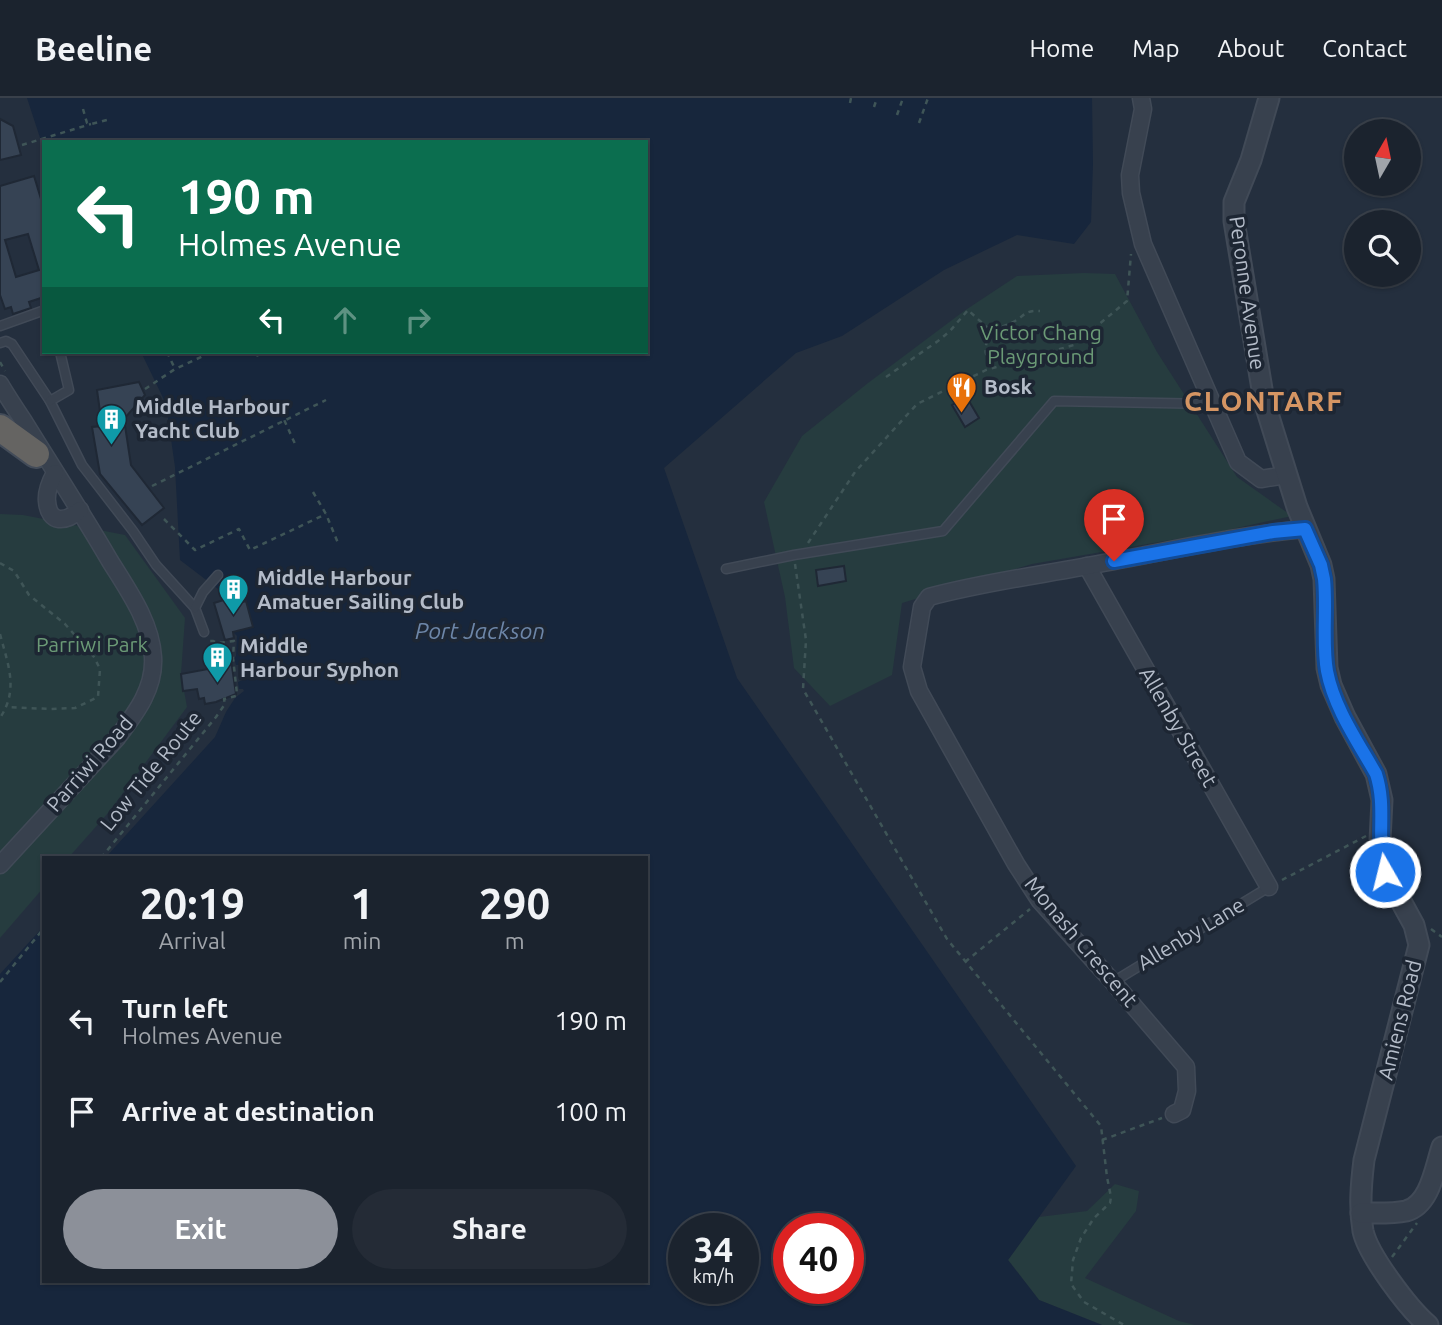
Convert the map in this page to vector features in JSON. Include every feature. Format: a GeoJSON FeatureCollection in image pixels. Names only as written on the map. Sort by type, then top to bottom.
{"type":"FeatureCollection","features":[{"type":"Feature","properties":{"kind":"highway"},"geometry":{"type":"LineString","coordinates":[[0,428],[47,465]]}},
{"type":"Feature","properties":{"kind":"street"},"geometry":{"type":"LineString","coordinates":[[1141,98],[1143,109],[1130,175],[1131,192],[1143,244],[1238,462],[1261,479],[1286,475]]}},
{"type":"Feature","properties":{"kind":"street","name":"Peronne Avenue"},"geometry":{"type":"LineString","coordinates":[[1269,98],[1251,160],[1234,202],[1234,221],[1264,401],[1305,529]]}},
{"type":"Feature","properties":{"kind":"street","name":"Parriwi Road"},"geometry":{"type":"LineString","coordinates":[[0,384],[47,465]]}},
{"type":"Feature","properties":{"kind":"street","name":"Parriwi Road"},"geometry":{"type":"LineString","coordinates":[[0,413],[47,465],[80,510],[138,606],[153,656],[151,682],[134,717],[0,865]]}},
{"type":"Feature","properties":{"kind":"street"},"geometry":{"type":"LineString","coordinates":[[47,465],[49,484],[46,500],[51,514],[64,520],[80,510]]}},
{"type":"Feature","properties":{"kind":"street"},"geometry":{"type":"LineString","coordinates":[[1087,566],[1273,532],[1305,529]]}},
{"type":"Feature","properties":{"kind":"street","name":"Amiens Road"},"geometry":{"type":"LineString","coordinates":[[1305,529],[1321,565],[1324,579],[1327,668],[1331,685],[1376,774],[1382,800],[1381,858],[1385,872],[1414,925],[1419,945],[1364,1160],[1360,1205],[1364,1233],[1370,1249],[1399,1293],[1428,1325]]}},
{"type":"Feature","properties":{"kind":"street","name":"Monash Crescent"},"geometry":{"type":"LineString","coordinates":[[1087,566],[970,586],[929,597],[922,607],[912,667],[919,691],[1016,864],[1040,901],[1186,1068],[1187,1091],[1182,1110],[1174,1114]]}},
{"type":"Feature","properties":{"kind":"street","name":"Allenby Street"},"geometry":{"type":"LineString","coordinates":[[1087,566],[1269,887]]}},
{"type":"Feature","properties":{"kind":"street"},"geometry":{"type":"LineString","coordinates":[[1360,1205],[1396,1212],[1416,1207],[1423,1201],[1438,1175],[1442,1147]]}},
{"type":"Feature","properties":{"kind":"lane"},"geometry":{"type":"LineString","coordinates":[[0,326],[42,311]]}},
{"type":"Feature","properties":{"kind":"lane"},"geometry":{"type":"LineString","coordinates":[[0,343],[6,341],[12,344],[50,401],[82,465],[156,565],[195,608],[204,632]]}},
{"type":"Feature","properties":{"kind":"lane"},"geometry":{"type":"LineString","coordinates":[[50,401],[69,390],[60,354]]}},
{"type":"Feature","properties":{"kind":"lane"},"geometry":{"type":"LineString","coordinates":[[726,569],[943,531],[1054,401],[1212,404]]}},
{"type":"Feature","properties":{"kind":"lane"},"geometry":{"type":"LineString","coordinates":[[195,608],[203,592],[218,575]]}},
{"type":"Feature","properties":{"kind":"lane","name":"Allenby Lane"},"geometry":{"type":"LineString","coordinates":[[1113,982],[1269,887]]}},
{"type":"Feature","properties":{"kind":"path"},"geometry":{"type":"LineString","coordinates":[[850,103],[851,98]]}},
{"type":"Feature","properties":{"kind":"path"},"geometry":{"type":"LineString","coordinates":[[874,107],[877,98]]}},
{"type":"Feature","properties":{"kind":"path"},"geometry":{"type":"LineString","coordinates":[[897,115],[903,98]]}},
{"type":"Feature","properties":{"kind":"path"},"geometry":{"type":"LineString","coordinates":[[919,123],[928,98]]}},
{"type":"Feature","properties":{"kind":"path"},"geometry":{"type":"LineString","coordinates":[[83,109],[90,125]]}},
{"type":"Feature","properties":{"kind":"path"},"geometry":{"type":"LineString","coordinates":[[22,145],[107,120]]}},
{"type":"Feature","properties":{"kind":"path"},"geometry":{"type":"LineString","coordinates":[[886,377],[938,341],[968,310],[991,331]]}},
{"type":"Feature","properties":{"kind":"path"},"geometry":{"type":"LineString","coordinates":[[991,331],[1014,322],[1024,312],[1040,311]]}},
{"type":"Feature","properties":{"kind":"path"},"geometry":{"type":"LineString","coordinates":[[991,331],[985,350],[987,358],[995,368]]}},
{"type":"Feature","properties":{"kind":"path"},"geometry":{"type":"LineString","coordinates":[[168,354],[175,369]]}},
{"type":"Feature","properties":{"kind":"path"},"geometry":{"type":"LineString","coordinates":[[145,389],[175,369],[208,354]]}},
{"type":"Feature","properties":{"kind":"path"},"geometry":{"type":"LineString","coordinates":[[257,354],[259,359]]}},
{"type":"Feature","properties":{"kind":"path"},"geometry":{"type":"LineString","coordinates":[[152,486],[326,400]]}},
{"type":"Feature","properties":{"kind":"path"},"geometry":{"type":"LineString","coordinates":[[276,402],[296,446]]}},
{"type":"Feature","properties":{"kind":"path"},"geometry":{"type":"LineString","coordinates":[[313,492],[338,543]]}},
{"type":"Feature","properties":{"kind":"path"},"geometry":{"type":"LineString","coordinates":[[164,519],[195,550],[239,529],[250,550],[326,514]]}},
{"type":"Feature","properties":{"kind":"path"},"geometry":{"type":"LineString","coordinates":[[0,563],[14,571],[29,595],[65,624],[94,657],[100,669],[98,697],[75,708],[7,707]]}},
{"type":"Feature","properties":{"kind":"path","name":"Low Tide Route"},"geometry":{"type":"LineString","coordinates":[[103,856],[225,704],[224,699],[237,694],[234,641],[206,641],[204,632]]}},
{"type":"Feature","properties":{"kind":"path"},"geometry":{"type":"LineString","coordinates":[[0,635],[12,680],[7,707],[0,718]]}},
{"type":"Feature","properties":{"kind":"path"},"geometry":{"type":"LineString","coordinates":[[1269,887],[1381,828]]}},
{"type":"Feature","properties":{"kind":"path"},"geometry":{"type":"LineString","coordinates":[[965,962],[1040,901]]}},
{"type":"Feature","properties":{"kind":"path"},"geometry":{"type":"LineString","coordinates":[[0,982],[42,930]]}},
{"type":"Feature","properties":{"kind":"path"},"geometry":{"type":"LineString","coordinates":[[1102,1140],[1174,1114]]}},
{"type":"Feature","properties":{"kind":"path"},"geometry":{"type":"LineString","coordinates":[[1390,1260],[1420,1220]]}},
{"type":"Feature","properties":{"kind":"green space","name":"Victor Chang Playground"},"geometry":{"type":"Polygon","coordinates":[[[1115,274],[1157,352],[1237,477],[1292,516],[1223,531],[1032,564],[902,603],[892,675],[830,706],[794,668],[785,597],[764,502],[802,436],[964,311],[1017,276],[1115,274]]]}},
{"type":"Feature","properties":{"kind":"green space","name":"Parriwi Park"},"geometry":{"type":"Polygon","coordinates":[[[0,514],[23,515],[125,535],[185,618],[181,674],[187,707],[108,813],[70,856],[42,856],[42,889],[0,938],[0,514]]]}},
{"type":"Feature","properties":{"kind":"green space"},"geometry":{"type":"Polygon","coordinates":[[[1115,1184],[1139,1191],[1136,1211],[1085,1278],[1179,1321],[1195,1325],[1102,1325],[1039,1300],[1008,1260],[1039,1217],[1087,1211],[1115,1184]]]}},
{"type":"Feature","properties":{"kind":"water","name":"Port Jackson"},"geometry":{"type":"Polygon","coordinates":[[[27,98],[1092,98],[1091,222],[1074,244],[1017,235],[944,270],[842,336],[796,353],[664,468],[737,678],[1076,1166],[1008,1260],[1039,1300],[1102,1325],[0,1325],[0,974],[42,928],[42,1283],[648,1283],[648,856],[107,856],[215,737],[226,712],[235,698],[244,691],[239,689],[238,682],[245,679],[243,665],[236,665],[234,658],[237,636],[233,632],[253,626],[246,601],[231,605],[230,598],[180,560],[175,467],[166,404],[142,354],[648,354],[648,140],[42,140],[42,144],[27,98]]]}},
{"type":"Feature","properties":{"kind":"building"},"geometry":{"type":"Polygon","coordinates":[[[0,119],[13,126],[21,155],[0,160],[0,119]]]}},
{"type":"Feature","properties":{"kind":"building"},"geometry":{"type":"Polygon","coordinates":[[[34,176],[42,202],[42,298],[29,302],[31,308],[13,314],[11,307],[5,309],[0,295],[0,186],[34,176]],[[28,234],[5,240],[16,277],[39,270],[28,234]]]}},
{"type":"Feature","properties":{"kind":"building","name":"Middle Harbour Yacht Club"},"geometry":{"type":"Polygon","coordinates":[[[139,382],[145,395],[124,419],[131,465],[164,508],[142,525],[100,474],[92,427],[102,426],[97,390],[139,382]]]}},
{"type":"Feature","properties":{"kind":"building"},"geometry":{"type":"Polygon","coordinates":[[[966,396],[979,418],[965,427],[952,405],[966,396]]]}},
{"type":"Feature","properties":{"kind":"building"},"geometry":{"type":"Polygon","coordinates":[[[844,566],[846,581],[818,586],[816,570],[844,566]]]}},
{"type":"Feature","properties":{"kind":"building","name":"Middle Harbour Amatuer Sailing Club"},"geometry":{"type":"Polygon","coordinates":[[[230,598],[231,605],[246,601],[253,627],[233,632],[234,638],[225,640],[214,603],[230,598]]]}},
{"type":"Feature","properties":{"kind":"building"},"geometry":{"type":"Polygon","coordinates":[[[230,653],[236,694],[205,704],[204,698],[199,699],[197,689],[183,691],[181,674],[219,667],[217,654],[230,653]]]}},
{"type":"Feature","properties":{"kind":"place","name":"Bosk"},"geometry":{"type":"Point","coordinates":[961,414]}},
{"type":"Feature","properties":{"kind":"place","name":"Middle Harbour Yacht Club"},"geometry":{"type":"Point","coordinates":[112,446]}},
{"type":"Feature","properties":{"kind":"place","name":"Middle Harbour Amatuer Sailing Club"},"geometry":{"type":"Point","coordinates":[234,617]}},
{"type":"Feature","properties":{"kind":"place","name":"Middle Harbour Syphon"},"geometry":{"type":"Point","coordinates":[217,685]}},
{"type":"Feature","properties":{"kind":"district","name":"CLONTARF"},"geometry":{"type":"Point","coordinates":[1264,401]}},
{"type":"Feature","properties":{"kind":"route"},"geometry":{"type":"LineString","coordinates":[[1114,561],[1273,532],[1305,529],[1321,565],[1324,579],[1327,668],[1331,685],[1380,787],[1381,858],[1385,872]]}}]}
